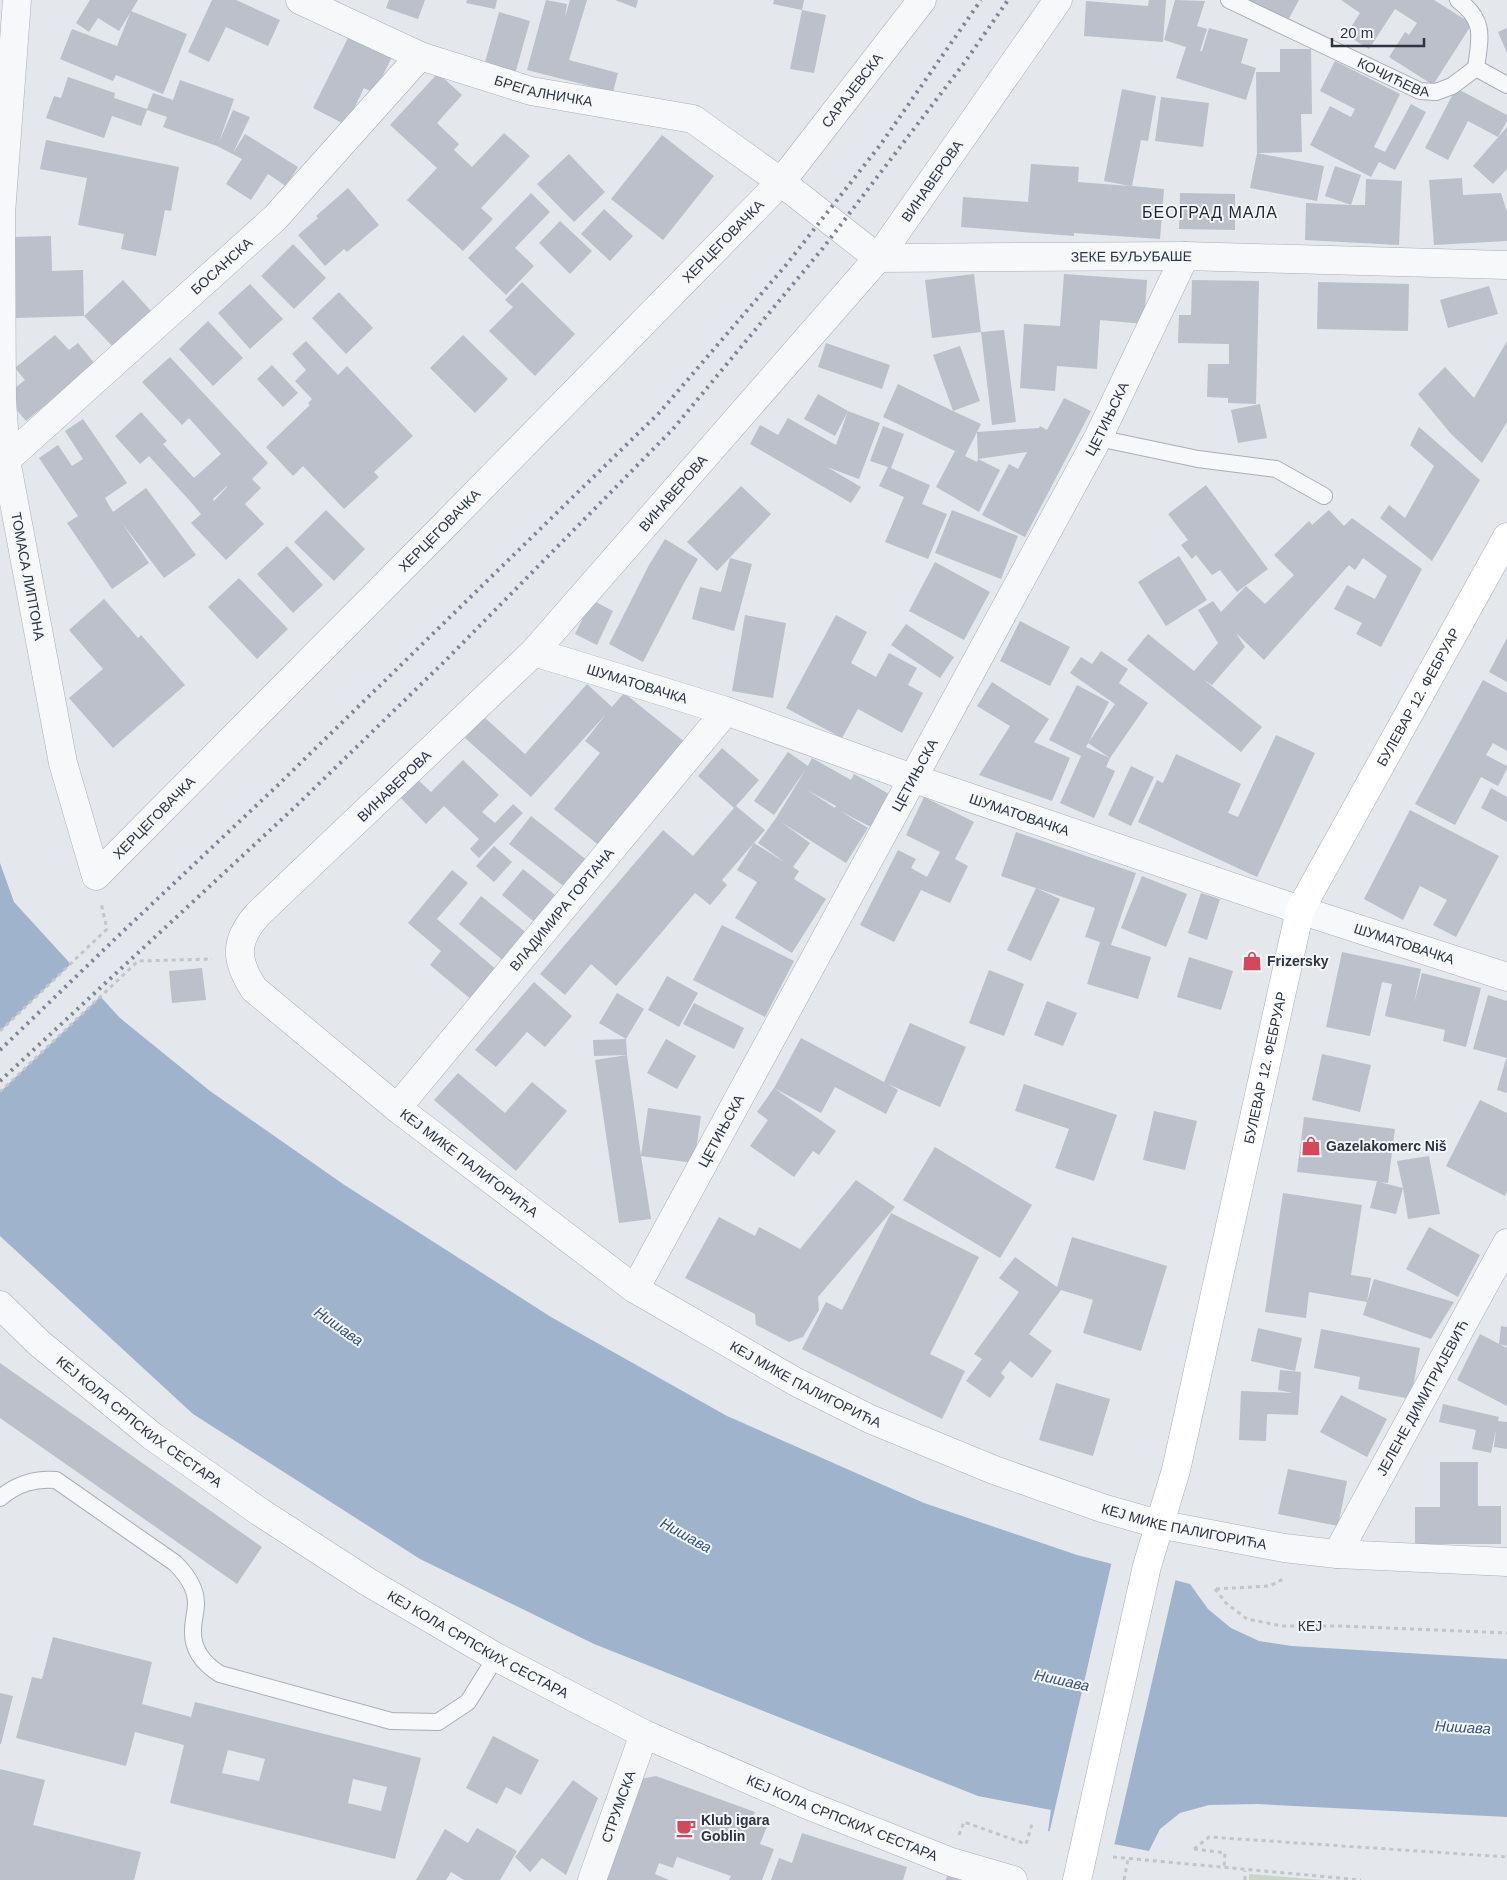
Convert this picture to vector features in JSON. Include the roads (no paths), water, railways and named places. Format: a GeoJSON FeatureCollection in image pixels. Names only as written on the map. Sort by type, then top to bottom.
{"type":"FeatureCollection","features":[{"type":"Feature","properties":{"kind":"main road","name":"БУЛЕВАР 12. ФЕБРУАР"},"geometry":{"type":"LineString","coordinates":[[1077,1880],[1147,1566],[1158,1524],[1176,1470],[1300,910],[1507,538]]}},
{"type":"Feature","properties":{"kind":"street","name":"ТОМАСА ЛИПТОНА"},"geometry":{"type":"LineString","coordinates":[[17,0],[1,213],[2,400],[6,460],[63,763],[96,876]]}},
{"type":"Feature","properties":{"kind":"street","name":"САРАЈЕВСКА"},"geometry":{"type":"LineString","coordinates":[[781,182],[922,0]]}},
{"type":"Feature","properties":{"kind":"street","name":"ВИНАВЕРОВА"},"geometry":{"type":"LineString","coordinates":[[240,950],[246,927],[258,914],[534,652],[878,258],[1058,0]]}},
{"type":"Feature","properties":{"kind":"street","name":"БРЕГАЛНИЧКА"},"geometry":{"type":"LineString","coordinates":[[313,3],[420,56],[531,91],[693,119],[781,182]]}},
{"type":"Feature","properties":{"kind":"street","name":"БОСАНСКА"},"geometry":{"type":"LineString","coordinates":[[6,460],[275,218],[420,56]]}},
{"type":"Feature","properties":{"kind":"street"},"geometry":{"type":"LineString","coordinates":[[781,182],[878,258]]}},
{"type":"Feature","properties":{"kind":"street","name":"ХЕРЦЕГОВАЧКА"},"geometry":{"type":"LineString","coordinates":[[96,876],[438,532],[781,182]]}},
{"type":"Feature","properties":{"kind":"street","name":"ЗЕКЕ БУЉУБАШЕ"},"geometry":{"type":"LineString","coordinates":[[878,258],[1185,256],[1507,265]]}},
{"type":"Feature","properties":{"kind":"street","name":"ЦЕТИЊСКА"},"geometry":{"type":"LineString","coordinates":[[635,1289],[1098,438],[1185,256]]}},
{"type":"Feature","properties":{"kind":"street","name":"ШУМАТОВАЧКА"},"geometry":{"type":"LineString","coordinates":[[534,652],[726,711],[912,778],[1300,910],[1507,977]]}},
{"type":"Feature","properties":{"kind":"street","name":"ВЛАДИМИРА ГОРТАНА"},"geometry":{"type":"LineString","coordinates":[[397,1108],[726,711]]}},
{"type":"Feature","properties":{"kind":"street","name":"КЕЈ МИКЕ ПАЛИГОРИЋА"},"geometry":{"type":"LineString","coordinates":[[240,950],[244,974],[254,989],[397,1108],[635,1289],[796,1382],[870,1419],[994,1470],[1102,1508],[1158,1524],[1284,1548],[1337,1554],[1507,1562]]}},
{"type":"Feature","properties":{"kind":"street","name":"ЈЕЛЕНЕ ДИМИТРИЈЕВИЋ"},"geometry":{"type":"LineString","coordinates":[[1337,1554],[1507,1243]]}},
{"type":"Feature","properties":{"kind":"street","name":"КЕЈ КОЛА СРПСКИХ СЕСТАРА"},"geometry":{"type":"LineString","coordinates":[[0,1305],[39,1343],[152,1436],[260,1512],[360,1576],[496,1657],[644,1734],[804,1804],[951,1862],[1013,1880]]}},
{"type":"Feature","properties":{"kind":"street","name":"СТРУМСКА"},"geometry":{"type":"LineString","coordinates":[[592,1880],[644,1734]]}},
{"type":"Feature","properties":{"kind":"lane","name":"КОЧИЋЕВА"},"geometry":{"type":"LineString","coordinates":[[1229,0],[1420,91],[1436,92],[1452,86],[1476,68]]}},
{"type":"Feature","properties":{"kind":"lane"},"geometry":{"type":"LineString","coordinates":[[1458,0],[1470,8],[1478,21],[1481,34],[1476,68],[1507,85]]}},
{"type":"Feature","properties":{"kind":"lane"},"geometry":{"type":"LineString","coordinates":[[1098,438],[1198,459],[1276,469],[1324,496]]}},
{"type":"Feature","properties":{"kind":"lane"},"geometry":{"type":"LineString","coordinates":[[0,1498],[22,1484],[44,1479],[56,1480],[174,1563],[184,1572],[194,1592],[196,1603],[193,1630],[194,1644],[200,1657],[209,1667],[220,1674],[391,1721],[438,1722],[468,1702],[496,1657]]}},
{"type":"Feature","properties":{"kind":"water","name":"Нишава"},"geometry":{"type":"Polygon","coordinates":[[[0,863],[14,902],[120,1018],[210,1091],[343,1184],[551,1317],[727,1416],[924,1503],[1077,1555],[1190,1584],[1208,1609],[1231,1628],[1259,1641],[1292,1646],[1507,1659],[1507,1817],[1257,1804],[1209,1805],[1180,1813],[1160,1829],[1149,1851],[1048,1831],[1051,1810],[978,1796],[594,1644],[420,1559],[193,1414],[0,1236],[0,863]]]}},
{"type":"Feature","properties":{"kind":"railway"},"geometry":{"type":"LineString","coordinates":[[0,1050],[277,786],[660,412],[786,265],[881,144],[981,0]]}},
{"type":"Feature","properties":{"kind":"railway"},"geometry":{"type":"LineString","coordinates":[[0,1081],[295,807],[446,660],[673,429],[823,248],[965,62],[1008,0]]}},
{"type":"Feature","properties":{"kind":"place","name":"Frizersky"},"geometry":{"type":"Point","coordinates":[1252,961]}},
{"type":"Feature","properties":{"kind":"place","name":"Gazelakomerc Niš"},"geometry":{"type":"Point","coordinates":[1311,1146]}},
{"type":"Feature","properties":{"kind":"place","name":"Klub igara Goblin"},"geometry":{"type":"Point","coordinates":[686,1828]}},
{"type":"Feature","properties":{"kind":"district","name":"БЕОГРАД МАЛА"},"geometry":{"type":"Point","coordinates":[1210,212]}}]}
